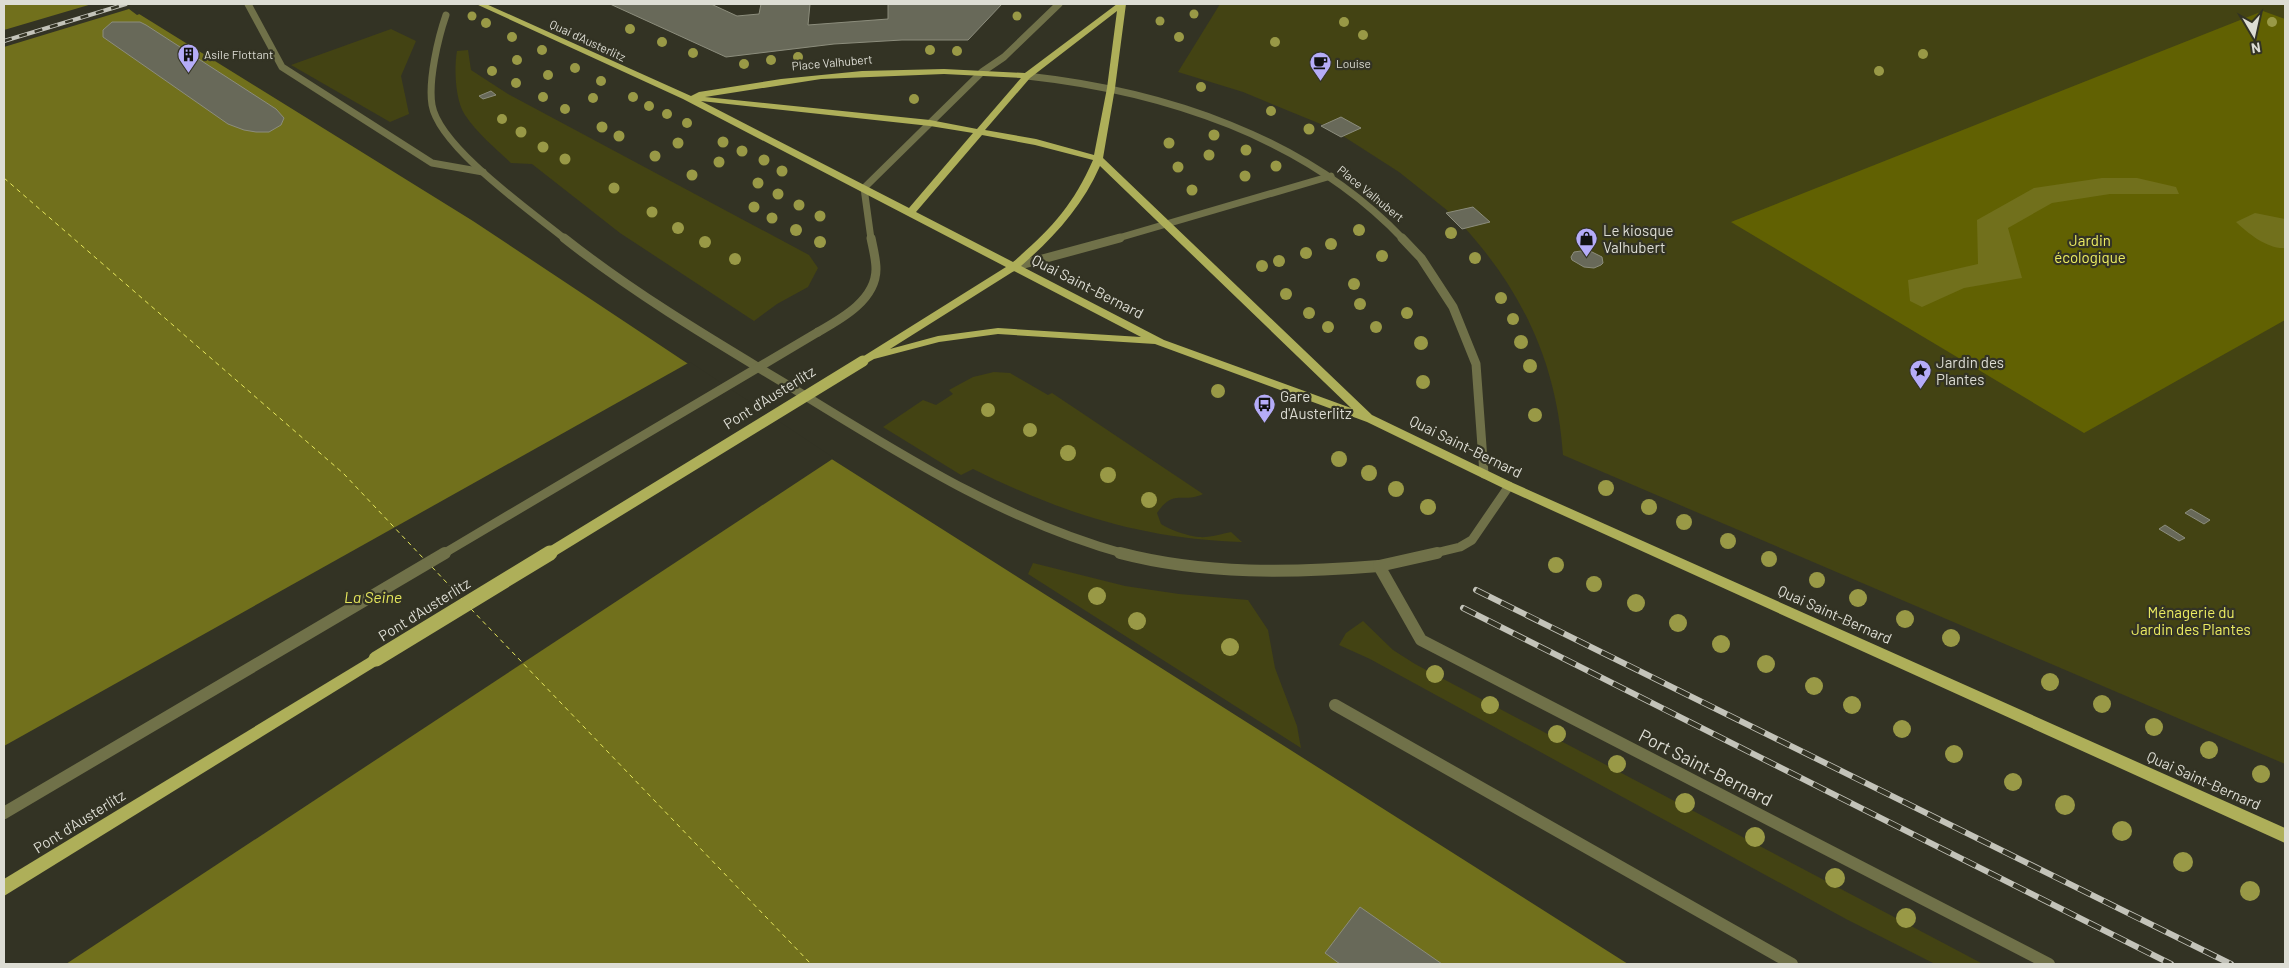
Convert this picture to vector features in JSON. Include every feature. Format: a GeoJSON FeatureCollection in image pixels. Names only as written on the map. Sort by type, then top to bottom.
{"type":"FeatureCollection","features":[{"type":"Feature","properties":{"kind":"main road","name":"Quai d'Austerlitz"},"geometry":{"type":"LineString","coordinates":[[480,4],[686,98]]}},
{"type":"Feature","properties":{"kind":"main road"},"geometry":{"type":"LineString","coordinates":[[911,212],[977,132],[1027,76],[1122,4]]}},
{"type":"Feature","properties":{"kind":"main road"},"geometry":{"type":"LineString","coordinates":[[862,360],[1014,267],[1046,240],[1075,205],[1087,185],[1098,159],[1111,88],[1122,4]]}},
{"type":"Feature","properties":{"kind":"main road","name":"Place Valhubert"},"geometry":{"type":"LineString","coordinates":[[686,98],[745,86],[850,73],[934,70],[1027,76]]}},
{"type":"Feature","properties":{"kind":"main road"},"geometry":{"type":"LineString","coordinates":[[686,98],[930,123],[1036,142],[1098,159]]}},
{"type":"Feature","properties":{"kind":"main road"},"geometry":{"type":"LineString","coordinates":[[686,98],[911,212],[1014,267]]}},
{"type":"Feature","properties":{"kind":"main road","name":"Quai Saint-Bernard"},"geometry":{"type":"LineString","coordinates":[[1098,159],[1371,419]]}},
{"type":"Feature","properties":{"kind":"main road","name":"Quai Saint-Bernard"},"geometry":{"type":"LineString","coordinates":[[1014,267],[1160,342],[1371,419],[1509,486],[2285,836]]}},
{"type":"Feature","properties":{"kind":"main road"},"geometry":{"type":"LineString","coordinates":[[862,360],[938,339],[998,331],[1160,342]]}},
{"type":"Feature","properties":{"kind":"main road","name":"Pont d'Austerlitz"},"geometry":{"type":"LineString","coordinates":[[4,888],[862,360]]}},
{"type":"Feature","properties":{"kind":"street"},"geometry":{"type":"LineString","coordinates":[[248,4],[282,67],[432,163],[483,172]]}},
{"type":"Feature","properties":{"kind":"street"},"geometry":{"type":"LineString","coordinates":[[864,188],[982,72],[1004,57],[1059,4]]}},
{"type":"Feature","properties":{"kind":"street"},"geometry":{"type":"LineString","coordinates":[[446,15],[436,48],[432,107],[464,154],[483,172],[616,278],[929,472],[1047,529],[1136,557],[1190,565],[1287,570],[1346,569],[1379,566],[1460,547],[1472,540],[1509,486]]}},
{"type":"Feature","properties":{"kind":"street","name":"Place Valhubert"},"geometry":{"type":"LineString","coordinates":[[1027,76],[1111,88],[1166,102],[1225,122],[1298,156],[1330,176],[1377,211],[1403,236],[1428,267],[1458,317],[1476,366],[1484,474]]}},
{"type":"Feature","properties":{"kind":"street"},"geometry":{"type":"LineString","coordinates":[[1014,267],[1167,225],[1330,176]]}},
{"type":"Feature","properties":{"kind":"street","name":"Pont d'Austerlitz"},"geometry":{"type":"LineString","coordinates":[[4,813],[853,310],[863,301],[874,281],[876,270],[864,188]]}},
{"type":"Feature","properties":{"kind":"street","name":"Port Saint-Bernard"},"geometry":{"type":"LineString","coordinates":[[1379,566],[1421,640],[2049,964]]}},
{"type":"Feature","properties":{"kind":"street"},"geometry":{"type":"LineString","coordinates":[[1335,705],[1792,964]]}},
{"type":"Feature","properties":{"kind":"green space","name":"Jardin des Plantes"},"geometry":{"type":"Polygon","coordinates":[[[1220,4],[2285,4],[2285,764],[1563,455],[1560,422],[1554,391],[1534,333],[1505,279],[1465,228],[1462,229],[1446,213],[1448,211],[1399,172],[1343,136],[1321,126],[1323,125],[1243,92],[1178,72],[1220,4]]]}},
{"type":"Feature","properties":{"kind":"green space","name":"Jardin écologique"},"geometry":{"type":"Polygon","coordinates":[[[2263,11],[2285,19],[2285,320],[2084,433],[1731,222],[2263,11]]]}},
{"type":"Feature","properties":{"kind":"green space"},"geometry":{"type":"Polygon","coordinates":[[[391,29],[416,41],[401,76],[409,114],[390,122],[291,65],[391,29]]]}},
{"type":"Feature","properties":{"kind":"green space"},"geometry":{"type":"Polygon","coordinates":[[[468,50],[471,70],[508,94],[809,255],[818,268],[808,287],[777,304],[754,321],[620,233],[532,164],[511,163],[475,128],[462,109],[456,84],[456,58],[457,51],[468,50]]]}},
{"type":"Feature","properties":{"kind":"green space"},"geometry":{"type":"Polygon","coordinates":[[[994,372],[1010,373],[1048,395],[1052,393],[1203,494],[1196,497],[1168,501],[1157,513],[1161,524],[1179,532],[1199,537],[1231,532],[1242,542],[1170,536],[1103,521],[1071,511],[1006,485],[973,469],[961,475],[883,427],[923,400],[936,405],[953,394],[949,390],[973,377],[994,372]]]}},
{"type":"Feature","properties":{"kind":"green space"},"geometry":{"type":"Polygon","coordinates":[[[1033,563],[1125,586],[1179,594],[1248,600],[1268,630],[1275,668],[1297,726],[1301,748],[1028,574],[1033,563]]]}},
{"type":"Feature","properties":{"kind":"green space"},"geometry":{"type":"Polygon","coordinates":[[[1363,621],[1393,650],[1415,664],[1983,964],[1935,964],[1846,919],[1370,659],[1339,645],[1346,633],[1363,621]]]}},
{"type":"Feature","properties":{"kind":"water","name":"La Seine"},"geometry":{"type":"Polygon","coordinates":[[[4,4],[123,4],[473,221],[830,458],[1628,964],[4,964],[4,4]]]}},
{"type":"Feature","properties":{"kind":"water"},"geometry":{"type":"Polygon","coordinates":[[[2102,178],[2137,178],[2176,187],[2179,194],[2110,194],[2052,203],[2008,228],[2022,278],[1964,288],[1922,307],[1910,301],[1908,280],[1978,264],[1977,220],[2034,188],[2102,178]]]}},
{"type":"Feature","properties":{"kind":"water"},"geometry":{"type":"Polygon","coordinates":[[[2255,213],[2285,219],[2285,248],[2278,248],[2265,243],[2252,236],[2236,222],[2255,213]]]}},
{"type":"Feature","properties":{"kind":"pier"},"geometry":{"type":"Polygon","coordinates":[[[92,4],[128,4],[142,13],[137,15],[129,9],[4,47],[4,30],[92,4]]]}},
{"type":"Feature","properties":{"kind":"pier"},"geometry":{"type":"Polygon","coordinates":[[[690,362],[834,458],[66,964],[4,964],[4,746],[690,362]]]}},
{"type":"Feature","properties":{"kind":"building"},"geometry":{"type":"Polygon","coordinates":[[[610,4],[711,4],[737,16],[759,14],[761,4],[810,4],[808,25],[888,19],[888,4],[1002,4],[968,40],[902,40],[834,44],[726,57],[610,4]]]}},
{"type":"Feature","properties":{"kind":"building","name":"Asile Flottant"},"geometry":{"type":"Polygon","coordinates":[[[112,22],[140,22],[146,25],[276,109],[284,118],[281,125],[269,132],[256,132],[228,124],[103,37],[103,30],[112,22]]]}},
{"type":"Feature","properties":{"kind":"building"},"geometry":{"type":"Polygon","coordinates":[[[491,91],[496,95],[483,99],[479,96],[491,91]]]}},
{"type":"Feature","properties":{"kind":"building"},"geometry":{"type":"Polygon","coordinates":[[[1341,117],[1361,128],[1341,137],[1321,126],[1341,117]]]}},
{"type":"Feature","properties":{"kind":"building"},"geometry":{"type":"Polygon","coordinates":[[[1473,207],[1490,222],[1462,229],[1446,213],[1473,207]]]}},
{"type":"Feature","properties":{"kind":"building","name":"Le kiosque Valhubert"},"geometry":{"type":"Polygon","coordinates":[[[1588,250],[1602,257],[1603,263],[1601,265],[1594,268],[1584,267],[1572,260],[1571,257],[1574,252],[1588,250]]]}},
{"type":"Feature","properties":{"kind":"building"},"geometry":{"type":"Polygon","coordinates":[[[2191,509],[2210,520],[2204,524],[2185,513],[2191,509]]]}},
{"type":"Feature","properties":{"kind":"building"},"geometry":{"type":"Polygon","coordinates":[[[2165,525],[2185,538],[2179,541],[2159,529],[2165,525]]]}},
{"type":"Feature","properties":{"kind":"building"},"geometry":{"type":"Polygon","coordinates":[[[1360,907],[1442,964],[1340,964],[1325,953],[1360,907]]]}},
{"type":"Feature","properties":{"kind":"ferry route"},"geometry":{"type":"LineString","coordinates":[[4,178],[344,474],[424,559]]}},
{"type":"Feature","properties":{"kind":"ferry route"},"geometry":{"type":"LineString","coordinates":[[432,567],[462,599]]}},
{"type":"Feature","properties":{"kind":"ferry route"},"geometry":{"type":"LineString","coordinates":[[471,609],[811,964]]}},
{"type":"Feature","properties":{"kind":"railway"},"geometry":{"type":"LineString","coordinates":[[4,41],[126,4]]}},
{"type":"Feature","properties":{"kind":"railway"},"geometry":{"type":"LineString","coordinates":[[1476,590],[2231,964]]}},
{"type":"Feature","properties":{"kind":"railway"},"geometry":{"type":"LineString","coordinates":[[1463,608],[2171,964]]}},
{"type":"Feature","properties":{"kind":"place","name":"Asile Flottant"},"geometry":{"type":"Point","coordinates":[188,73]}},
{"type":"Feature","properties":{"kind":"place","name":"Louise"},"geometry":{"type":"Point","coordinates":[1320,82]}},
{"type":"Feature","properties":{"kind":"place","name":"Le kiosque Valhubert"},"geometry":{"type":"Point","coordinates":[1587,258]}},
{"type":"Feature","properties":{"kind":"place","name":"Jardin des Plantes"},"geometry":{"type":"Point","coordinates":[1920,390]}},
{"type":"Feature","properties":{"kind":"place","name":"Gare d'Austerlitz"},"geometry":{"type":"Point","coordinates":[1264,424]}},
{"type":"Feature","properties":{"kind":"park label","name":"Ménagerie du Jardin des Plantes"},"geometry":{"type":"Point","coordinates":[2191,620]}}]}
